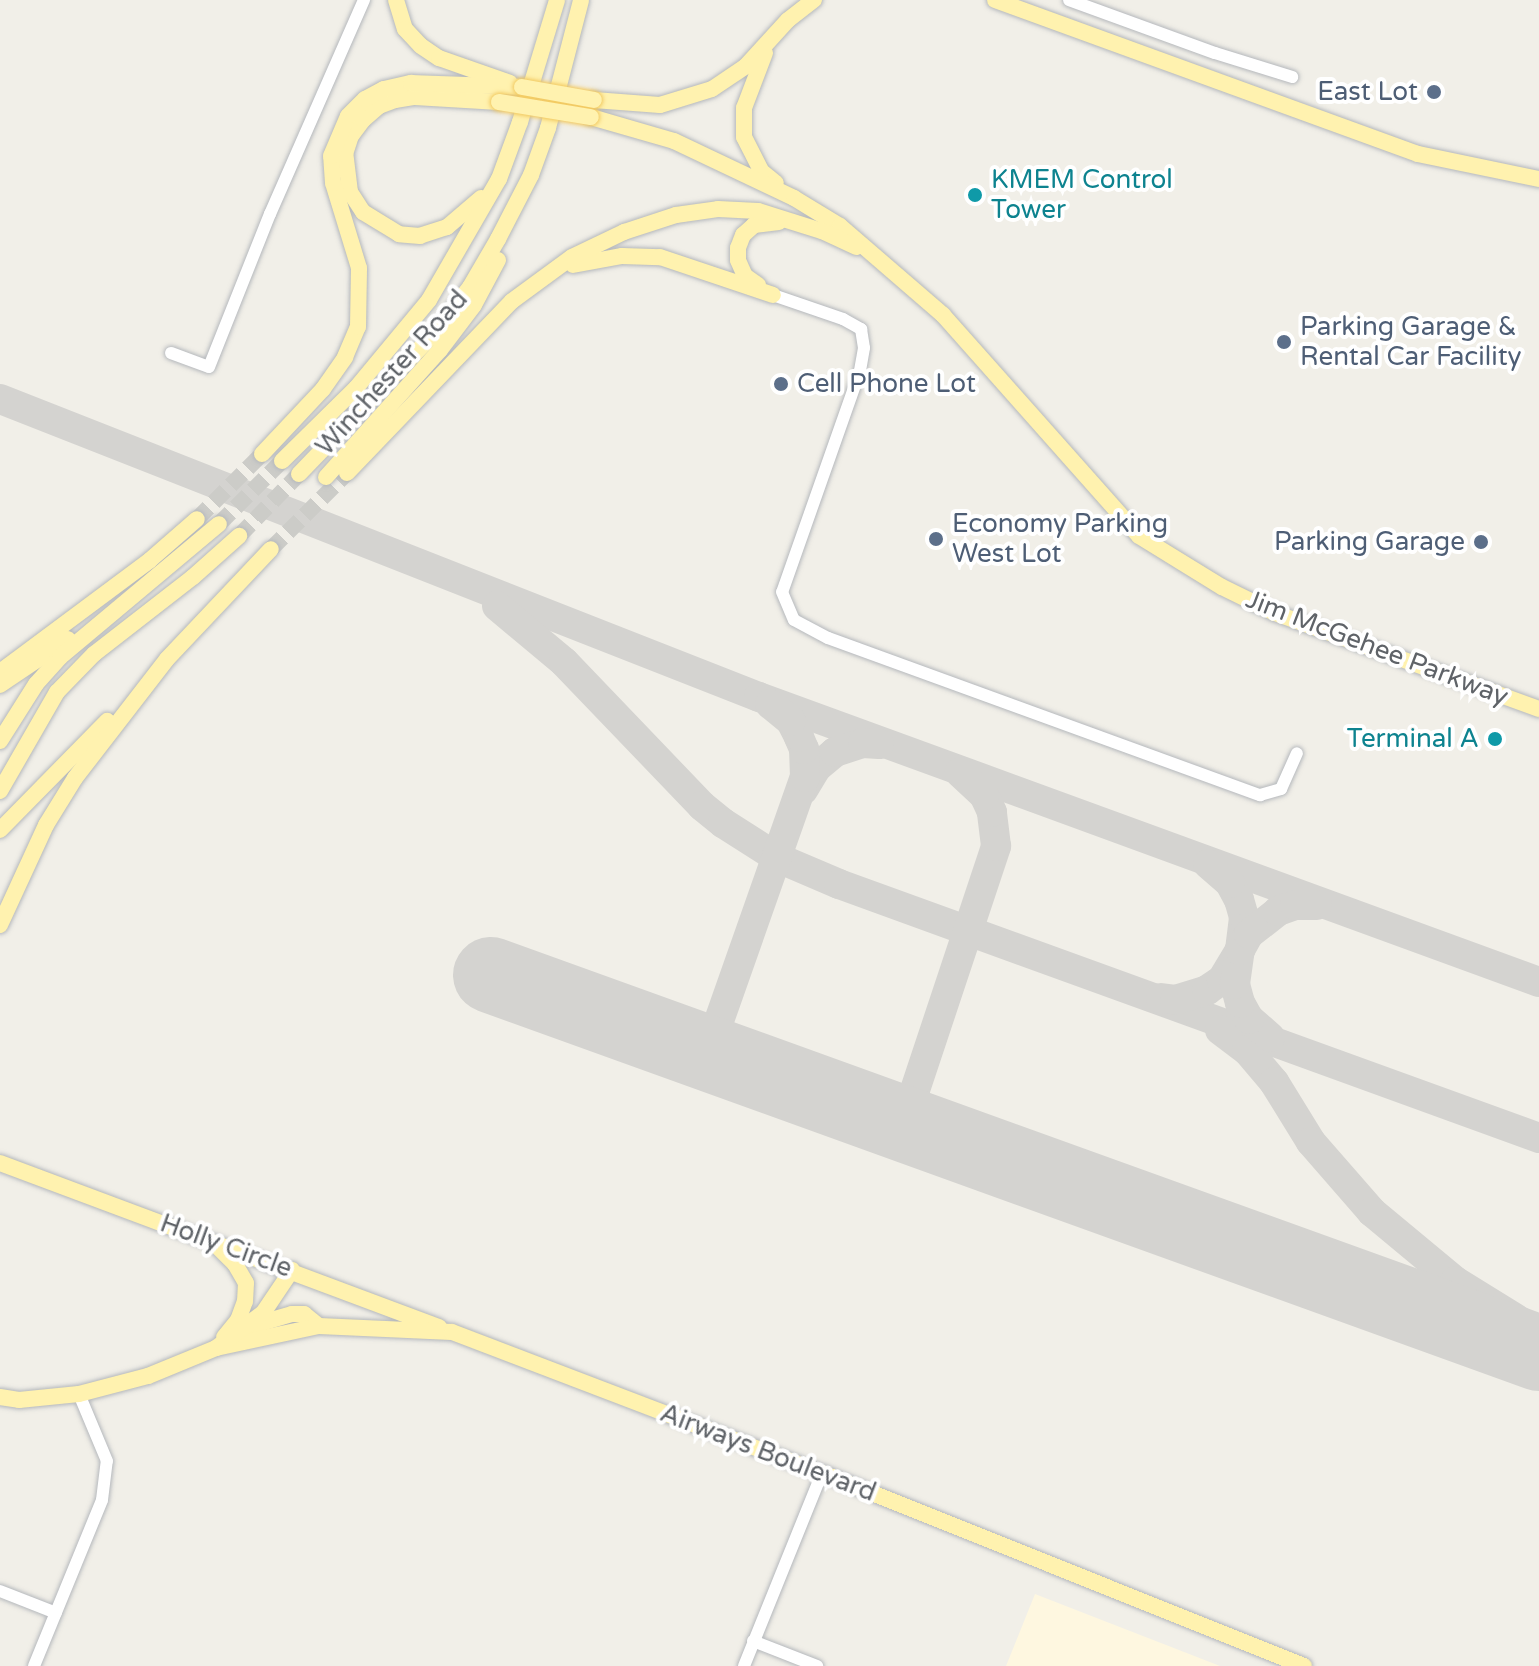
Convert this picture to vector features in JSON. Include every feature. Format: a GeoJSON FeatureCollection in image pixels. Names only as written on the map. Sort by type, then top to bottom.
{"type":"FeatureCollection","features":[{"type":"Feature","properties":{"kind":"main road"},"geometry":{"type":"LineString","coordinates":[[396,0],[405,29],[421,46],[439,58],[522,87]]}},
{"type":"Feature","properties":{"kind":"main road"},"geometry":{"type":"LineString","coordinates":[[547,35],[548,0]]}},
{"type":"Feature","properties":{"kind":"main road","name":"Winchester Road"},"geometry":{"type":"LineString","coordinates":[[282,461],[356,388],[429,300],[499,179],[557,0]]}},
{"type":"Feature","properties":{"kind":"main road","name":"Winchester Road"},"geometry":{"type":"LineString","coordinates":[[299,474],[438,328],[484,263],[531,175],[548,128],[581,0]]}},
{"type":"Feature","properties":{"kind":"main road"},"geometry":{"type":"LineString","coordinates":[[794,198],[761,171],[744,137],[744,108],[751,82],[769,44],[788,20],[814,0]]}},
{"type":"Feature","properties":{"kind":"main road"},"geometry":{"type":"LineString","coordinates":[[995,0],[1418,154],[1539,179]]}},
{"type":"Feature","properties":{"kind":"main road"},"geometry":{"type":"LineString","coordinates":[[262,454],[323,389],[345,357],[358,327],[359,268],[333,183],[331,156],[348,116],[374,94],[411,83],[522,87],[594,100],[660,105],[712,89],[769,44]]}},
{"type":"Feature","properties":{"kind":"main road"},"geometry":{"type":"LineString","coordinates":[[499,179],[447,227],[420,236],[399,234],[363,212],[350,192],[345,173],[345,154],[351,136],[379,106],[415,97],[499,102],[591,117],[674,141],[794,198]]}},
{"type":"Feature","properties":{"kind":"main road"},"geometry":{"type":"LineString","coordinates":[[326,477],[400,398],[474,305],[501,255],[531,175]]}},
{"type":"Feature","properties":{"kind":"main road","name":"Jim McGehee Parkway"},"geometry":{"type":"LineString","coordinates":[[794,198],[840,226],[943,315],[1139,536],[1222,587],[1275,613],[1537,708]]}},
{"type":"Feature","properties":{"kind":"main road"},"geometry":{"type":"LineString","coordinates":[[347,473],[452,360],[512,301],[545,275],[624,232],[676,215],[718,209],[744,210],[801,224],[875,256]]}},
{"type":"Feature","properties":{"kind":"main road"},"geometry":{"type":"LineString","coordinates":[[773,295],[745,276],[738,260],[743,235],[765,221],[801,224]]}},
{"type":"Feature","properties":{"kind":"main road"},"geometry":{"type":"LineString","coordinates":[[545,275],[589,260],[622,256],[660,257],[773,295]]}},
{"type":"Feature","properties":{"kind":"main road"},"geometry":{"type":"LineString","coordinates":[[0,672],[150,560],[197,519]]}},
{"type":"Feature","properties":{"kind":"main road"},"geometry":{"type":"LineString","coordinates":[[0,741],[36,684],[60,657],[110,612],[219,524]]}},
{"type":"Feature","properties":{"kind":"main road"},"geometry":{"type":"LineString","coordinates":[[0,791],[57,692],[94,654],[239,536]]}},
{"type":"Feature","properties":{"kind":"main road"},"geometry":{"type":"LineString","coordinates":[[0,830],[271,549]]}},
{"type":"Feature","properties":{"kind":"main road"},"geometry":{"type":"LineString","coordinates":[[0,685],[110,612]]}},
{"type":"Feature","properties":{"kind":"main road"},"geometry":{"type":"LineString","coordinates":[[0,925],[28,861],[67,790],[167,659]]}},
{"type":"Feature","properties":{"kind":"main road","name":"Holly Circle"},"geometry":{"type":"LineString","coordinates":[[3,1163],[452,1332]]}},
{"type":"Feature","properties":{"kind":"main road"},"geometry":{"type":"LineString","coordinates":[[212,1241],[235,1264],[246,1283],[245,1301],[238,1320],[216,1348]]}},
{"type":"Feature","properties":{"kind":"main road","name":"Airways Boulevard"},"geometry":{"type":"LineString","coordinates":[[216,1348],[263,1313],[292,1270]]}},
{"type":"Feature","properties":{"kind":"main road"},"geometry":{"type":"LineString","coordinates":[[246,1328],[292,1314],[304,1314],[319,1326]]}},
{"type":"Feature","properties":{"kind":"main road","name":"Airways Boulevard"},"geometry":{"type":"LineString","coordinates":[[0,1397],[19,1400],[79,1394],[148,1376],[216,1348],[319,1326],[452,1332],[822,1473],[1304,1666]]}},
{"type":"Feature","properties":{"kind":"street"},"geometry":{"type":"LineString","coordinates":[[171,353],[209,367],[270,214],[364,0]]}},
{"type":"Feature","properties":{"kind":"street"},"geometry":{"type":"LineString","coordinates":[[1069,0],[1215,53],[1292,77]]}},
{"type":"Feature","properties":{"kind":"street"},"geometry":{"type":"LineString","coordinates":[[773,295],[843,319],[861,329],[864,348],[860,371],[782,592],[794,620],[828,638],[1260,795],[1281,789],[1297,753]]}},
{"type":"Feature","properties":{"kind":"street"},"geometry":{"type":"LineString","coordinates":[[34,1666],[102,1500],[107,1461],[79,1394]]}},
{"type":"Feature","properties":{"kind":"street"},"geometry":{"type":"LineString","coordinates":[[744,1666],[822,1473]]}},
{"type":"Feature","properties":{"kind":"street"},"geometry":{"type":"LineString","coordinates":[[0,1591],[56,1613]]}},
{"type":"Feature","properties":{"kind":"street"},"geometry":{"type":"LineString","coordinates":[[753,1641],[817,1666]]}},
{"type":"Feature","properties":{"kind":"shaded area"},"geometry":{"type":"Polygon","coordinates":[[[1035,1594],[1220,1666],[1006,1666],[1035,1594]]]}},
{"type":"Feature","properties":{"kind":"taxiway"},"geometry":{"type":"LineString","coordinates":[[0,399],[759,697],[1539,982]]}},
{"type":"Feature","properties":{"kind":"taxiway"},"geometry":{"type":"LineString","coordinates":[[497,606],[564,662],[702,806],[778,858],[839,884],[1539,1138]]}},
{"type":"Feature","properties":{"kind":"taxiway"},"geometry":{"type":"LineString","coordinates":[[708,1052],[805,777],[804,749],[799,737],[791,721],[770,704]]}},
{"type":"Feature","properties":{"kind":"taxiway"},"geometry":{"type":"LineString","coordinates":[[803,790],[816,768],[835,752],[863,743],[879,744]]}},
{"type":"Feature","properties":{"kind":"taxiway"},"geometry":{"type":"LineString","coordinates":[[904,1123],[996,846],[992,812],[984,795],[960,773]]}},
{"type":"Feature","properties":{"kind":"taxiway"},"geometry":{"type":"LineString","coordinates":[[1161,998],[1175,1000],[1207,990],[1222,980],[1240,950],[1244,917],[1239,900],[1230,883],[1208,864]]}},
{"type":"Feature","properties":{"kind":"taxiway"},"geometry":{"type":"LineString","coordinates":[[1270,1037],[1249,1019],[1240,1003],[1235,984],[1240,950],[1249,934],[1278,911],[1295,905],[1317,905]]}},
{"type":"Feature","properties":{"kind":"taxiway"},"geometry":{"type":"LineString","coordinates":[[1220,1030],[1247,1050],[1274,1082],[1311,1142],[1372,1212],[1455,1281],[1539,1333]]}},
{"type":"Feature","properties":{"kind":"runway"},"geometry":{"type":"LineString","coordinates":[[491,975],[1539,1353]]}},
{"type":"Feature","properties":{"kind":"tunnel"},"geometry":{"type":"LineString","coordinates":[[197,519],[262,454]]}},
{"type":"Feature","properties":{"kind":"tunnel"},"geometry":{"type":"LineString","coordinates":[[219,524],[282,461]]}},
{"type":"Feature","properties":{"kind":"tunnel"},"geometry":{"type":"LineString","coordinates":[[271,549],[347,473]]}},
{"type":"Feature","properties":{"kind":"tunnel"},"geometry":{"type":"LineString","coordinates":[[239,536],[299,474]]}},
{"type":"Feature","properties":{"kind":"place","name":"East Lot"},"geometry":{"type":"Point","coordinates":[1434,92]}},
{"type":"Feature","properties":{"kind":"place","name":"KMEM Control Tower"},"geometry":{"type":"Point","coordinates":[975,195]}},
{"type":"Feature","properties":{"kind":"place","name":"Parking Garage & Rental Car Facility"},"geometry":{"type":"Point","coordinates":[1284,342]}},
{"type":"Feature","properties":{"kind":"place","name":"Cell Phone Lot"},"geometry":{"type":"Point","coordinates":[781,384]}},
{"type":"Feature","properties":{"kind":"place","name":"Economy Parking West Lot"},"geometry":{"type":"Point","coordinates":[936,539]}},
{"type":"Feature","properties":{"kind":"place","name":"Parking Garage"},"geometry":{"type":"Point","coordinates":[1481,542]}},
{"type":"Feature","properties":{"kind":"place","name":"Terminal A"},"geometry":{"type":"Point","coordinates":[1495,739]}}]}
